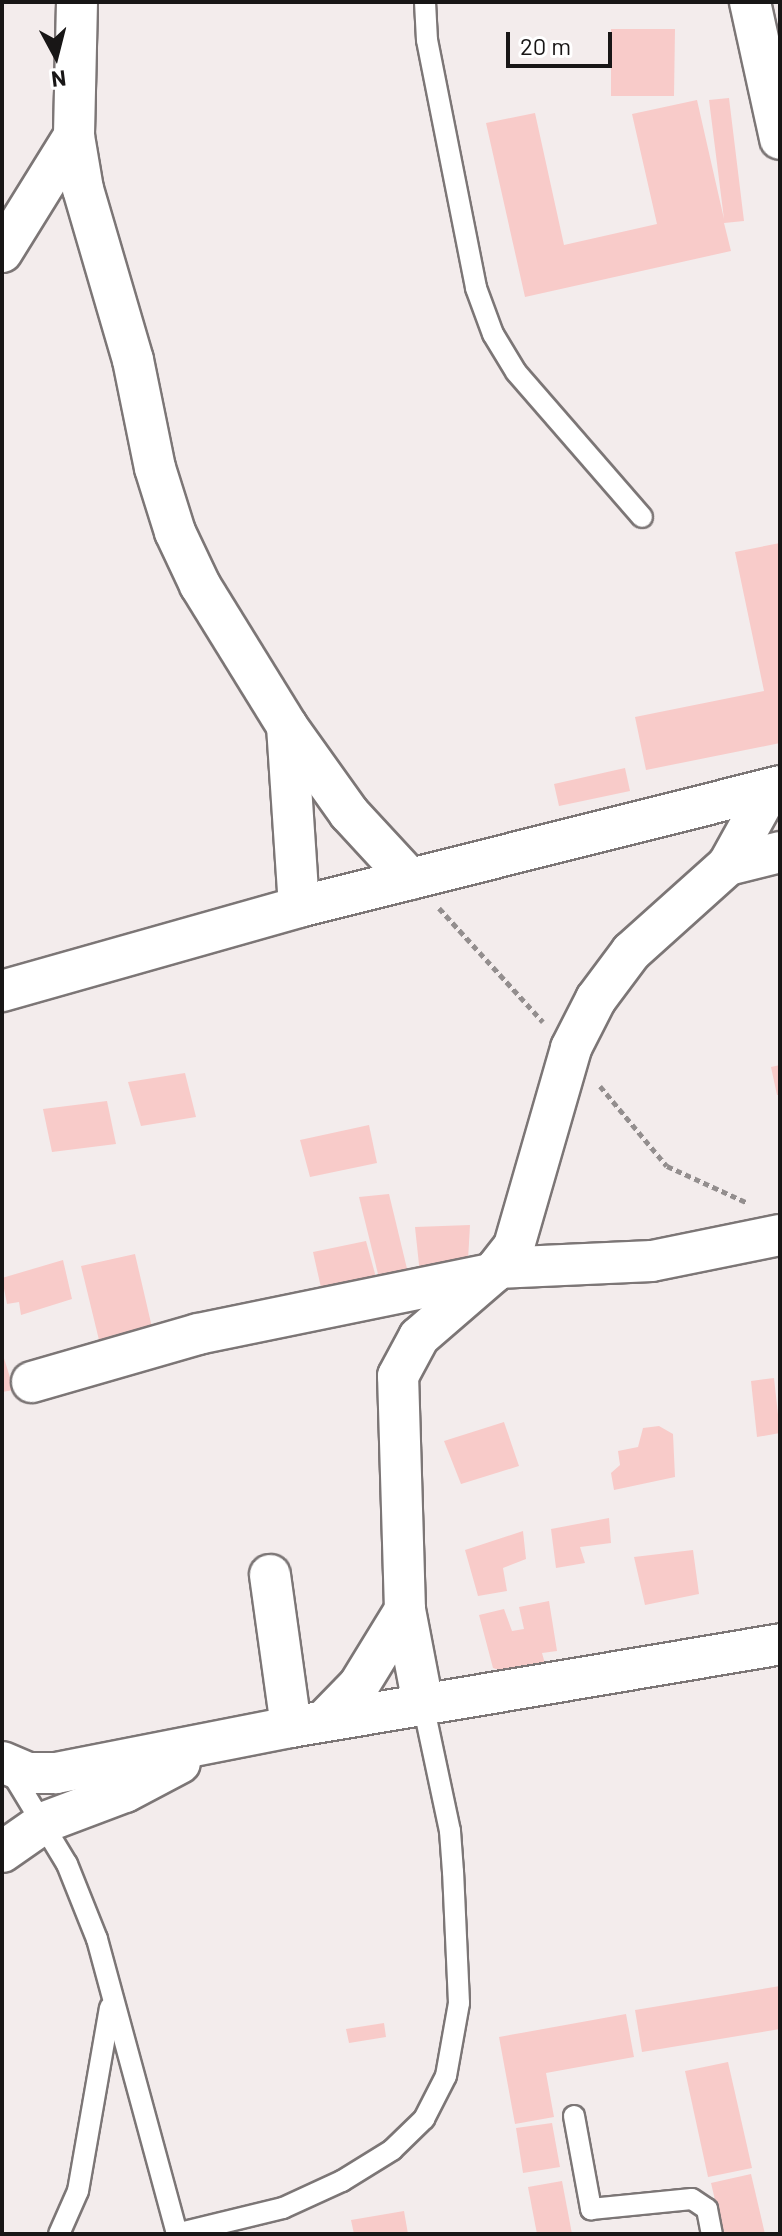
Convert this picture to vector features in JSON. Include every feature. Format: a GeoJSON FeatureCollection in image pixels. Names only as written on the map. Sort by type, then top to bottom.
{"type":"FeatureCollection","features":[{"type":"Feature","properties":{"kind":"street"},"geometry":{"type":"LineString","coordinates":[[77,2],[74,136],[83,189],[133,360],[155,468],[175,532],[200,585],[287,726],[349,813],[410,879]]}},
{"type":"Feature","properties":{"kind":"street"},"geometry":{"type":"LineString","coordinates":[[750,2],[780,139]]}},
{"type":"Feature","properties":{"kind":"street"},"geometry":{"type":"LineString","coordinates":[[2,252],[74,136]]}},
{"type":"Feature","properties":{"kind":"street"},"geometry":{"type":"LineString","coordinates":[[287,726],[299,907]]}},
{"type":"Feature","properties":{"kind":"street"},"geometry":{"type":"LineString","coordinates":[[2,991],[299,907],[775,787]]}},
{"type":"Feature","properties":{"kind":"street"},"geometry":{"type":"LineString","coordinates":[[423,1704],[405,1610],[398,1376],[419,1337],[495,1270],[514,1246],[571,1048],[596,999],[631,952],[728,865],[775,787]]}},
{"type":"Feature","properties":{"kind":"street"},"geometry":{"type":"LineString","coordinates":[[728,865],[780,852]]}},
{"type":"Feature","properties":{"kind":"street"},"geometry":{"type":"LineString","coordinates":[[32,1382],[198,1334],[495,1270],[652,1261],[769,1221]]}},
{"type":"Feature","properties":{"kind":"street"},"geometry":{"type":"LineString","coordinates":[[270,1575],[308,1724]]}},
{"type":"Feature","properties":{"kind":"street"},"geometry":{"type":"LineString","coordinates":[[308,1724],[359,1685],[405,1610]]}},
{"type":"Feature","properties":{"kind":"street"},"geometry":{"type":"LineString","coordinates":[[6,1766],[56,1773],[308,1724],[780,1644]]}},
{"type":"Feature","properties":{"kind":"street"},"geometry":{"type":"LineString","coordinates":[[2,1852],[45,1822],[125,1792],[211,1745]]}},
{"type":"Feature","properties":{"kind":"lane"},"geometry":{"type":"LineString","coordinates":[[425,2],[427,40],[470,259],[493,334],[516,372],[642,517]]}},
{"type":"Feature","properties":{"kind":"lane"},"geometry":{"type":"LineString","coordinates":[[6,1766],[45,1822],[84,1904],[176,2234],[283,2208],[342,2181],[392,2150],[424,2119],[446,2076],[459,2003],[453,1872],[450,1831],[423,1704]]}},
{"type":"Feature","properties":{"kind":"lane"},"geometry":{"type":"LineString","coordinates":[[59,2234],[78,2191],[112,2000]]}},
{"type":"Feature","properties":{"kind":"lane"},"geometry":{"type":"LineString","coordinates":[[574,2116],[591,2209],[692,2199],[707,2209],[712,2234]]}},
{"type":"Feature","properties":{"kind":"path"},"geometry":{"type":"LineString","coordinates":[[410,879],[571,1048],[667,1166],[769,1221]]}},
{"type":"Feature","properties":{"kind":"building"},"geometry":{"type":"Polygon","coordinates":[[[611,29],[675,29],[674,96],[611,96],[611,29]]]}},
{"type":"Feature","properties":{"kind":"building"},"geometry":{"type":"Polygon","coordinates":[[[729,98],[744,221],[724,223],[731,251],[525,297],[486,123],[535,113],[564,245],[657,224],[632,114],[697,100],[724,219],[709,100],[729,98]]]}},
{"type":"Feature","properties":{"kind":"building"},"geometry":{"type":"Polygon","coordinates":[[[780,543],[780,743],[646,770],[635,717],[764,691],[735,552],[780,543]]]}},
{"type":"Feature","properties":{"kind":"building"},"geometry":{"type":"Polygon","coordinates":[[[625,768],[630,791],[559,806],[554,784],[625,768]]]}},
{"type":"Feature","properties":{"kind":"building"},"geometry":{"type":"Polygon","coordinates":[[[780,1065],[780,1095],[777,1095],[771,1067],[780,1065]]]}},
{"type":"Feature","properties":{"kind":"building"},"geometry":{"type":"Polygon","coordinates":[[[185,1073],[196,1117],[141,1126],[128,1082],[185,1073]]]}},
{"type":"Feature","properties":{"kind":"building"},"geometry":{"type":"Polygon","coordinates":[[[107,1101],[116,1144],[52,1152],[43,1109],[107,1101]]]}},
{"type":"Feature","properties":{"kind":"building"},"geometry":{"type":"Polygon","coordinates":[[[369,1125],[377,1163],[310,1177],[300,1140],[369,1125]]]}},
{"type":"Feature","properties":{"kind":"building"},"geometry":{"type":"Polygon","coordinates":[[[389,1194],[409,1277],[380,1282],[359,1197],[389,1194]]]}},
{"type":"Feature","properties":{"kind":"building"},"geometry":{"type":"Polygon","coordinates":[[[470,1225],[468,1260],[420,1274],[415,1227],[470,1225]]]}},
{"type":"Feature","properties":{"kind":"building"},"geometry":{"type":"Polygon","coordinates":[[[366,1241],[377,1281],[322,1292],[313,1252],[366,1241]]]}},
{"type":"Feature","properties":{"kind":"building"},"geometry":{"type":"Polygon","coordinates":[[[135,1254],[154,1336],[120,1343],[118,1336],[99,1340],[81,1266],[135,1254]]]}},
{"type":"Feature","properties":{"kind":"building"},"geometry":{"type":"Polygon","coordinates":[[[63,1260],[72,1299],[21,1315],[19,1302],[7,1304],[2,1278],[63,1260]]]}},
{"type":"Feature","properties":{"kind":"building"},"geometry":{"type":"Polygon","coordinates":[[[2,1352],[14,1390],[2,1392],[2,1352]]]}},
{"type":"Feature","properties":{"kind":"building"},"geometry":{"type":"Polygon","coordinates":[[[774,1378],[780,1433],[757,1437],[751,1381],[774,1378]]]}},
{"type":"Feature","properties":{"kind":"building"},"geometry":{"type":"Polygon","coordinates":[[[504,1422],[519,1466],[461,1484],[444,1441],[504,1422]]]}},
{"type":"Feature","properties":{"kind":"building"},"geometry":{"type":"Polygon","coordinates":[[[659,1426],[673,1434],[675,1477],[614,1490],[611,1473],[620,1465],[618,1451],[638,1447],[643,1428],[659,1426]]]}},
{"type":"Feature","properties":{"kind":"building"},"geometry":{"type":"Polygon","coordinates":[[[609,1518],[611,1543],[580,1547],[585,1563],[556,1568],[551,1529],[609,1518]]]}},
{"type":"Feature","properties":{"kind":"building"},"geometry":{"type":"Polygon","coordinates":[[[523,1531],[526,1559],[503,1568],[507,1591],[478,1596],[465,1550],[523,1531]]]}},
{"type":"Feature","properties":{"kind":"building"},"geometry":{"type":"Polygon","coordinates":[[[693,1550],[699,1594],[645,1605],[634,1557],[693,1550]]]}},
{"type":"Feature","properties":{"kind":"building"},"geometry":{"type":"Polygon","coordinates":[[[549,1601],[557,1651],[542,1653],[546,1667],[517,1676],[493,1668],[479,1615],[504,1609],[512,1631],[524,1629],[519,1607],[549,1601]]]}},
{"type":"Feature","properties":{"kind":"building"},"geometry":{"type":"Polygon","coordinates":[[[780,1986],[780,2029],[642,2052],[635,2010],[780,1986]]]}},
{"type":"Feature","properties":{"kind":"building"},"geometry":{"type":"Polygon","coordinates":[[[626,2014],[634,2057],[546,2073],[554,2117],[515,2124],[499,2037],[626,2014]]]}},
{"type":"Feature","properties":{"kind":"building"},"geometry":{"type":"Polygon","coordinates":[[[384,2023],[386,2037],[349,2043],[346,2029],[384,2023]]]}},
{"type":"Feature","properties":{"kind":"building"},"geometry":{"type":"Polygon","coordinates":[[[728,2062],[752,2168],[708,2177],[685,2071],[728,2062]]]}},
{"type":"Feature","properties":{"kind":"building"},"geometry":{"type":"Polygon","coordinates":[[[552,2123],[560,2167],[523,2173],[516,2128],[552,2123]]]}},
{"type":"Feature","properties":{"kind":"building"},"geometry":{"type":"Polygon","coordinates":[[[751,2174],[765,2234],[723,2234],[711,2183],[751,2174]]]}},
{"type":"Feature","properties":{"kind":"building"},"geometry":{"type":"Polygon","coordinates":[[[562,2181],[572,2234],[537,2234],[528,2187],[562,2181]]]}},
{"type":"Feature","properties":{"kind":"building"},"geometry":{"type":"Polygon","coordinates":[[[404,2211],[408,2234],[354,2234],[351,2220],[404,2211]]]}}]}
